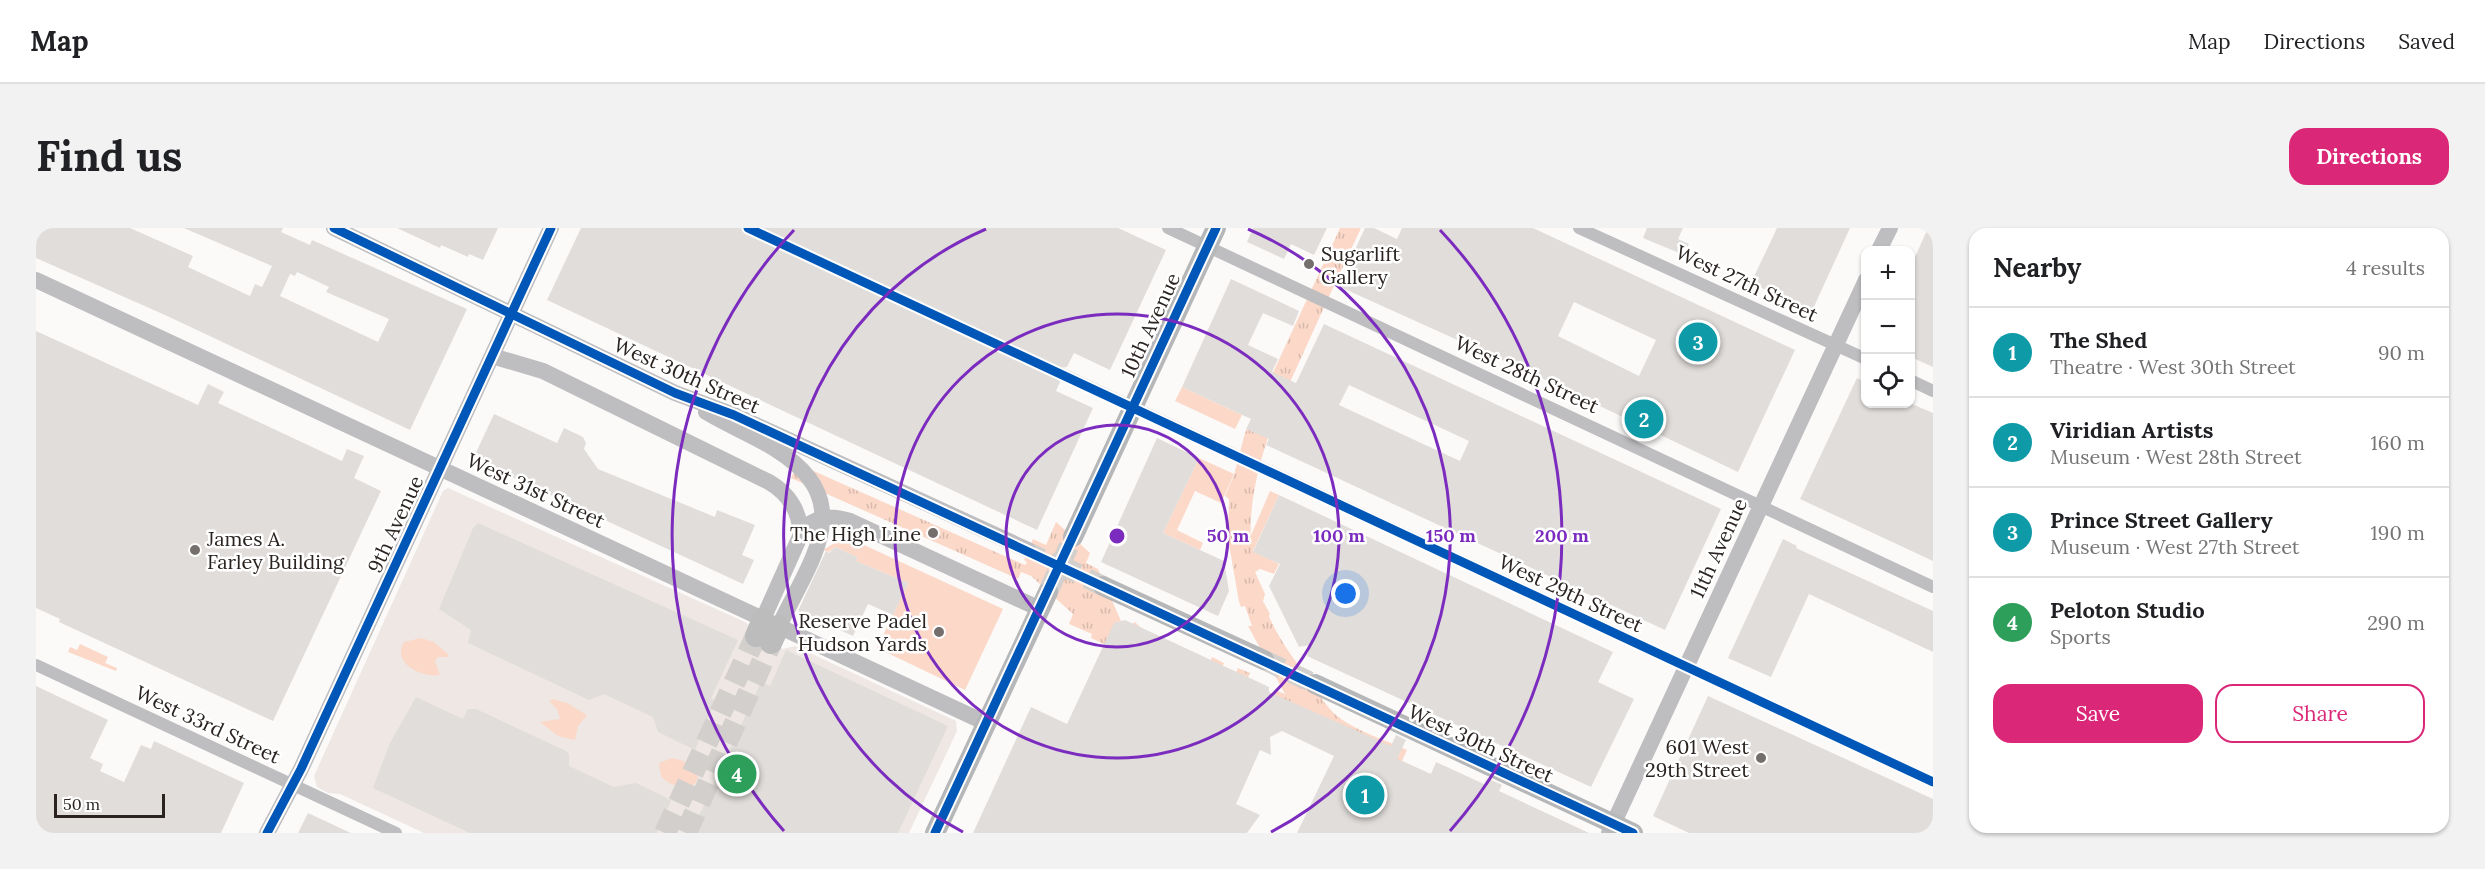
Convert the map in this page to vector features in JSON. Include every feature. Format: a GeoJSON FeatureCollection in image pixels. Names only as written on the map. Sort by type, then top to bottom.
{"type":"FeatureCollection","features":[{"type":"Feature","properties":{"kind":"main road","name":"West 30th Street"},"geometry":{"type":"LineString","coordinates":[[334,228],[675,393],[734,415],[1028,550]]}},
{"type":"Feature","properties":{"kind":"main road","name":"9th Avenue"},"geometry":{"type":"LineString","coordinates":[[267,833],[440,468],[550,228]]}},
{"type":"Feature","properties":{"kind":"main road","name":"10th Avenue"},"geometry":{"type":"LineString","coordinates":[[1073,537],[1216,228]]}},
{"type":"Feature","properties":{"kind":"main road"},"geometry":{"type":"LineString","coordinates":[[1881,246],[1890,228]]}},
{"type":"Feature","properties":{"kind":"main road","name":"West 31st Street"},"geometry":{"type":"LineString","coordinates":[[36,279],[440,468],[767,631],[986,723]]}},
{"type":"Feature","properties":{"kind":"main road","name":"11th Avenue"},"geometry":{"type":"LineString","coordinates":[[1611,828],[1861,290]]}},
{"type":"Feature","properties":{"kind":"main road"},"geometry":{"type":"LineString","coordinates":[[492,356],[536,368],[781,489],[794,506],[800,523],[800,535],[767,631]]}},
{"type":"Feature","properties":{"kind":"main road"},"geometry":{"type":"LineString","coordinates":[[675,393],[728,425],[773,447],[796,464],[820,496],[824,517],[820,540],[767,631]]}},
{"type":"Feature","properties":{"kind":"main road"},"geometry":{"type":"LineString","coordinates":[[800,535],[808,525],[824,517],[850,520],[1044,600],[935,833]]}},
{"type":"Feature","properties":{"kind":"main road"},"geometry":{"type":"LineString","coordinates":[[1103,586],[1264,660]]}},
{"type":"Feature","properties":{"kind":"main road","name":"West 30th Street"},"geometry":{"type":"LineString","coordinates":[[1315,684],[1611,828],[1633,833]]}},
{"type":"Feature","properties":{"kind":"street","name":"West 28th Street"},"geometry":{"type":"LineString","coordinates":[[1168,228],[1933,587]]}},
{"type":"Feature","properties":{"kind":"street","name":"West 27th Street"},"geometry":{"type":"LineString","coordinates":[[1579,228],[1861,357]]}},
{"type":"Feature","properties":{"kind":"street","name":"West 29th Street"},"geometry":{"type":"LineString","coordinates":[[1064,375],[1933,782]]}},
{"type":"Feature","properties":{"kind":"street"},"geometry":{"type":"LineString","coordinates":[[1915,382],[1933,391]]}},
{"type":"Feature","properties":{"kind":"street","name":"West 33rd Street"},"geometry":{"type":"LineString","coordinates":[[36,665],[396,833]]}},
{"type":"Feature","properties":{"kind":"shaded area"},"geometry":{"type":"Polygon","coordinates":[[[448,488],[745,622],[750,626],[750,633],[783,649],[795,646],[956,721],[957,731],[909,833],[424,833],[340,794],[328,793],[317,787],[314,776],[443,491],[448,488]]]}},
{"type":"Feature","properties":{"kind":"green space","name":"The High Line"},"geometry":{"type":"Polygon","coordinates":[[[1340,228],[1361,228],[1284,396],[1269,436],[1258,474],[1251,512],[1251,551],[1259,589],[1274,627],[1324,702],[1336,715],[1356,728],[1407,750],[1402,761],[1456,786],[1393,779],[1091,638],[1092,634],[1069,624],[1073,614],[1031,576],[1021,572],[1018,579],[791,478],[798,464],[1025,565],[1027,562],[1024,560],[1033,539],[1046,545],[1056,522],[1090,553],[1086,563],[1098,569],[1125,630],[1135,622],[1143,630],[1207,669],[1212,657],[1224,663],[1219,675],[1232,681],[1238,668],[1250,673],[1244,687],[1271,699],[1275,690],[1285,694],[1248,626],[1252,626],[1245,606],[1241,607],[1239,602],[1228,538],[1229,499],[1225,496],[1234,475],[1245,433],[1340,228]]]}},
{"type":"Feature","properties":{"kind":"green space"},"geometry":{"type":"Polygon","coordinates":[[[1182,387],[1242,415],[1235,429],[1175,401],[1182,387]]]}},
{"type":"Feature","properties":{"kind":"green space"},"geometry":{"type":"Polygon","coordinates":[[[1199,458],[1234,474],[1221,503],[1195,491],[1177,530],[1203,543],[1200,550],[1163,533],[1199,458]]]}},
{"type":"Feature","properties":{"kind":"green space"},"geometry":{"type":"Polygon","coordinates":[[[1270,491],[1279,495],[1253,551],[1279,564],[1274,574],[1260,569],[1255,572],[1265,594],[1263,601],[1270,614],[1268,617],[1253,574],[1249,540],[1270,491]]]}},
{"type":"Feature","properties":{"kind":"green space","name":"Reserve Padel Hudson Yards"},"geometry":{"type":"Polygon","coordinates":[[[836,542],[855,542],[864,545],[1003,609],[965,690],[877,648],[908,583],[856,561],[857,557],[835,547],[829,552],[823,550],[836,542]]]}},
{"type":"Feature","properties":{"kind":"green space"},"geometry":{"type":"Polygon","coordinates":[[[421,638],[434,642],[448,654],[448,657],[438,657],[435,661],[440,675],[425,674],[410,668],[405,662],[401,650],[404,642],[421,638]]]}},
{"type":"Feature","properties":{"kind":"green space"},"geometry":{"type":"Polygon","coordinates":[[[80,644],[108,657],[105,663],[117,668],[116,671],[68,652],[70,647],[77,650],[80,644]]]}},
{"type":"Feature","properties":{"kind":"green space"},"geometry":{"type":"Polygon","coordinates":[[[553,699],[567,703],[587,715],[578,726],[575,740],[558,736],[540,722],[560,719],[557,709],[549,701],[553,699]]]}},
{"type":"Feature","properties":{"kind":"green space"},"geometry":{"type":"Polygon","coordinates":[[[672,758],[694,769],[698,777],[695,784],[686,787],[677,786],[661,776],[659,763],[672,758]]]}},
{"type":"Feature","properties":{"kind":"building"},"geometry":{"type":"Polygon","coordinates":[[[36,228],[130,228],[193,256],[188,267],[250,296],[255,284],[262,287],[272,266],[184,228],[283,228],[281,232],[310,245],[312,240],[467,309],[410,430],[165,315],[36,258],[36,228]],[[297,272],[295,276],[290,274],[280,296],[378,342],[389,319],[326,292],[329,287],[297,272]]]}},
{"type":"Feature","properties":{"kind":"building"},"geometry":{"type":"Polygon","coordinates":[[[397,228],[498,228],[483,260],[469,254],[468,257],[441,245],[440,248],[397,228]]]}},
{"type":"Feature","properties":{"kind":"building"},"geometry":{"type":"Polygon","coordinates":[[[581,228],[1118,228],[1166,250],[1110,370],[1074,353],[1067,367],[1060,368],[1056,372],[1060,382],[1056,391],[1093,408],[1037,530],[547,300],[581,228]]]}},
{"type":"Feature","properties":{"kind":"building"},"geometry":{"type":"Polygon","coordinates":[[[1253,228],[1327,228],[1314,255],[1291,244],[1284,259],[1247,242],[1253,228]]]}},
{"type":"Feature","properties":{"kind":"building"},"geometry":{"type":"Polygon","coordinates":[[[1365,228],[1374,228],[1397,239],[1402,228],[1533,228],[1795,350],[1738,472],[1539,377],[1338,286],[1365,228]],[[1574,302],[1558,336],[1639,376],[1656,340],[1574,302]]]}},
{"type":"Feature","properties":{"kind":"building"},"geometry":{"type":"Polygon","coordinates":[[[1647,228],[1683,228],[1678,239],[1689,244],[1684,255],[1643,238],[1647,228]]]}},
{"type":"Feature","properties":{"kind":"building"},"geometry":{"type":"Polygon","coordinates":[[[1777,228],[1850,228],[1812,311],[1751,283],[1777,228]]]}},
{"type":"Feature","properties":{"kind":"building"},"geometry":{"type":"Polygon","coordinates":[[[1928,228],[1933,228],[1933,367],[1915,359],[1915,257],[1928,228]]]}},
{"type":"Feature","properties":{"kind":"building"},"geometry":{"type":"Polygon","coordinates":[[[1231,279],[1299,311],[1293,326],[1263,313],[1248,345],[1278,359],[1272,372],[1296,383],[1324,324],[1721,509],[1665,630],[1266,445],[1269,439],[1246,429],[1251,419],[1182,387],[1231,279]],[[1349,385],[1339,405],[1460,461],[1469,441],[1349,385]]]}},
{"type":"Feature","properties":{"kind":"building","name":"James A. Farley Building"},"geometry":{"type":"Polygon","coordinates":[[[36,331],[198,405],[208,384],[224,392],[218,403],[342,461],[347,449],[364,456],[354,478],[381,491],[273,721],[59,622],[60,619],[36,608],[36,331]]]}},
{"type":"Feature","properties":{"kind":"building"},"geometry":{"type":"Polygon","coordinates":[[[1857,378],[1861,380],[1861,408],[1915,408],[1915,405],[1933,413],[1933,561],[1800,499],[1857,378]]]}},
{"type":"Feature","properties":{"kind":"building"},"geometry":{"type":"Polygon","coordinates":[[[494,414],[557,443],[564,428],[583,437],[586,443],[584,449],[598,469],[715,517],[717,510],[755,525],[742,555],[754,560],[743,584],[473,459],[494,414]]]}},
{"type":"Feature","properties":{"kind":"building"},"geometry":{"type":"Polygon","coordinates":[[[1157,438],[1199,458],[1163,533],[1224,561],[1229,591],[1218,616],[1101,562],[1157,438]]]}},
{"type":"Feature","properties":{"kind":"building"},"geometry":{"type":"Polygon","coordinates":[[[1279,495],[1613,652],[1598,682],[1634,699],[1591,787],[1307,656],[1310,645],[1299,647],[1269,586],[1280,564],[1253,552],[1279,495]]]}},
{"type":"Feature","properties":{"kind":"building"},"geometry":{"type":"Polygon","coordinates":[[[478,523],[738,640],[711,698],[715,701],[695,750],[658,732],[653,717],[604,694],[589,700],[468,643],[471,630],[439,609],[473,528],[478,523]]]}},
{"type":"Feature","properties":{"kind":"building"},"geometry":{"type":"Polygon","coordinates":[[[1783,539],[1797,546],[1796,548],[1933,611],[1933,652],[1809,594],[1771,677],[1728,658],[1783,539]]]}},
{"type":"Feature","properties":{"kind":"building"},"geometry":{"type":"Polygon","coordinates":[[[835,547],[857,557],[856,561],[908,583],[893,615],[868,604],[853,636],[798,611],[826,551],[829,553],[835,547]]]}},
{"type":"Feature","properties":{"kind":"building"},"geometry":{"type":"Polygon","coordinates":[[[1125,620],[1269,687],[1269,692],[1391,746],[1396,735],[1406,740],[1397,759],[1431,774],[1436,762],[1484,784],[1487,778],[1502,785],[1499,791],[1589,833],[1297,833],[1334,756],[1282,731],[1270,737],[1271,755],[1260,750],[1236,804],[1260,815],[1247,833],[973,833],[1031,707],[1067,724],[1114,623],[1125,620]]]}},
{"type":"Feature","properties":{"kind":"building"},"geometry":{"type":"Polygon","coordinates":[[[786,650],[948,726],[898,833],[691,833],[761,682],[770,686],[786,650]]]}},
{"type":"Feature","properties":{"kind":"building"},"geometry":{"type":"Polygon","coordinates":[[[36,686],[108,720],[90,758],[103,764],[100,771],[124,782],[141,745],[151,749],[154,741],[244,783],[221,833],[36,833],[36,686]]]}},
{"type":"Feature","properties":{"kind":"building","name":"601 West 29th Street"},"geometry":{"type":"Polygon","coordinates":[[[1708,696],[1933,799],[1933,833],[1689,833],[1653,816],[1708,696]]]}},
{"type":"Feature","properties":{"kind":"building"},"geometry":{"type":"Polygon","coordinates":[[[416,697],[463,719],[468,709],[476,709],[566,751],[569,754],[569,766],[614,787],[636,783],[667,798],[671,801],[657,833],[470,833],[373,788],[390,743],[416,697]]]}},
{"type":"Feature","properties":{"kind":"building"},"geometry":{"type":"Polygon","coordinates":[[[308,813],[351,833],[298,833],[308,813]]]}},
{"type":"Feature","properties":{"kind":"tunnel"},"geometry":{"type":"LineString","coordinates":[[748,228],[1064,375]]}},
{"type":"Feature","properties":{"kind":"tunnel"},"geometry":{"type":"LineString","coordinates":[[1048,592],[1073,537]]}},
{"type":"Feature","properties":{"kind":"tunnel"},"geometry":{"type":"LineString","coordinates":[[1028,550],[1060,565]]}},
{"type":"Feature","properties":{"kind":"tunnel"},"geometry":{"type":"LineString","coordinates":[[1060,565],[1103,586]]}},
{"type":"Feature","properties":{"kind":"tunnel"},"geometry":{"type":"LineString","coordinates":[[665,833],[756,636]]}},
{"type":"Feature","properties":{"kind":"tunnel"},"geometry":{"type":"LineString","coordinates":[[686,833],[771,643]]}},
{"type":"Feature","properties":{"kind":"tunnel"},"geometry":{"type":"LineString","coordinates":[[1264,660],[1315,684]]}},
{"type":"Feature","properties":{"kind":"cycle path"},"geometry":{"type":"LineString","coordinates":[[334,228],[675,393],[734,415],[1633,833]]}},
{"type":"Feature","properties":{"kind":"cycle path"},"geometry":{"type":"LineString","coordinates":[[267,833],[301,769],[551,228]]}},
{"type":"Feature","properties":{"kind":"cycle path"},"geometry":{"type":"LineString","coordinates":[[748,228],[1933,782]]}},
{"type":"Feature","properties":{"kind":"cycle path"},"geometry":{"type":"LineString","coordinates":[[935,833],[1216,228]]}},
{"type":"Feature","properties":{"kind":"place","name":"Sugarlift Gallery"},"geometry":{"type":"Point","coordinates":[1309,264]}},
{"type":"Feature","properties":{"kind":"place","name":"Prince Street Gallery"},"geometry":{"type":"Point","coordinates":[1698,342]}},
{"type":"Feature","properties":{"kind":"place","name":"Viridian Artists"},"geometry":{"type":"Point","coordinates":[1644,419]}},
{"type":"Feature","properties":{"kind":"place","name":"The High Line"},"geometry":{"type":"Point","coordinates":[933,533]}},
{"type":"Feature","properties":{"kind":"place","name":"James A. Farley Building"},"geometry":{"type":"Point","coordinates":[195,550]}},
{"type":"Feature","properties":{"kind":"place","name":"Reserve Padel Hudson Yards"},"geometry":{"type":"Point","coordinates":[939,632]}},
{"type":"Feature","properties":{"kind":"place","name":"601 West 29th Street"},"geometry":{"type":"Point","coordinates":[1761,758]}},
{"type":"Feature","properties":{"kind":"place","name":"Peloton Studio"},"geometry":{"type":"Point","coordinates":[737,774]}},
{"type":"Feature","properties":{"kind":"place","name":"The Shed"},"geometry":{"type":"Point","coordinates":[1365,795]}}]}
